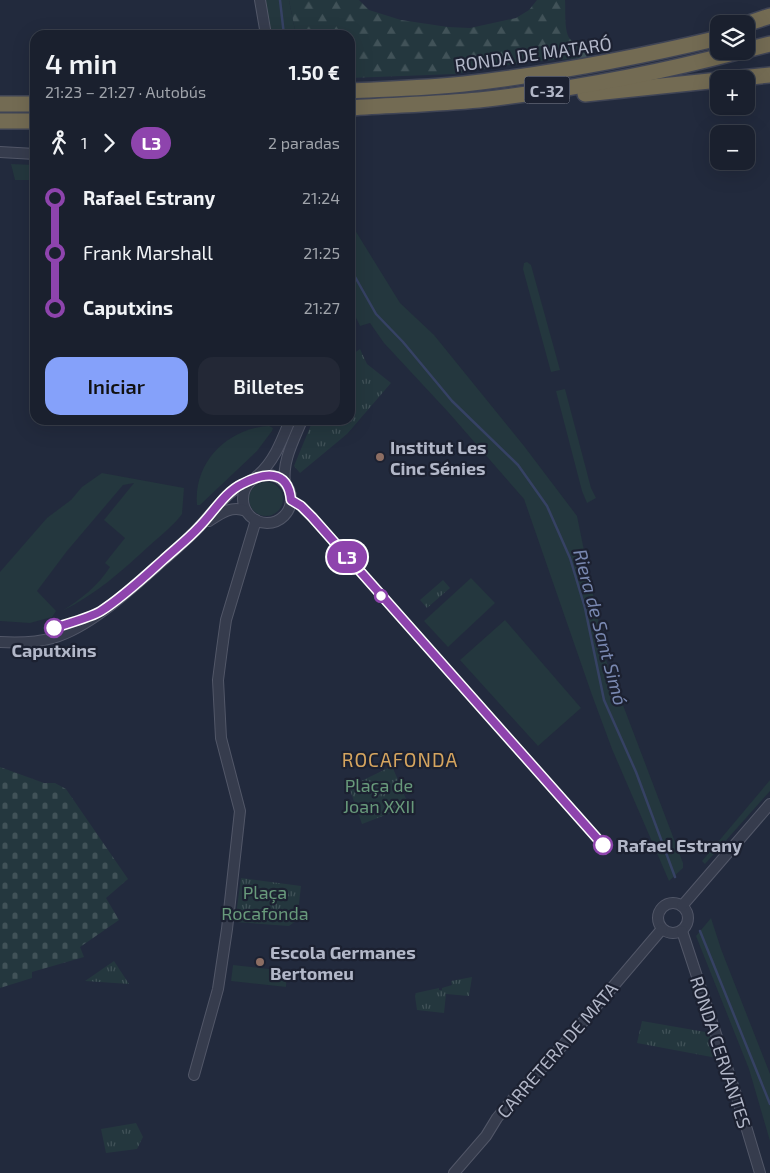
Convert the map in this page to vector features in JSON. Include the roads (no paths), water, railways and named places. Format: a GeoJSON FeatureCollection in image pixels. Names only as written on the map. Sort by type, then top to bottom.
{"type":"FeatureCollection","features":[{"type":"Feature","properties":{"kind":"highway"},"geometry":{"type":"LineString","coordinates":[[755,21],[770,16]]}},
{"type":"Feature","properties":{"kind":"highway"},"geometry":{"type":"LineString","coordinates":[[755,30],[770,26]]}},
{"type":"Feature","properties":{"kind":"highway"},"geometry":{"type":"LineString","coordinates":[[671,49],[710,35]]}},
{"type":"Feature","properties":{"kind":"highway","name":"RONDA DE MATARÓ"},"geometry":{"type":"LineString","coordinates":[[355,91],[462,84],[540,74],[710,40]]}},
{"type":"Feature","properties":{"kind":"highway"},"geometry":{"type":"LineString","coordinates":[[755,48],[770,44]]}},
{"type":"Feature","properties":{"kind":"highway","name":"RONDA DE MATARÓ"},"geometry":{"type":"LineString","coordinates":[[355,108],[478,100],[602,82],[678,68],[710,59]]}},
{"type":"Feature","properties":{"kind":"highway"},"geometry":{"type":"LineString","coordinates":[[755,76],[770,75]]}},
{"type":"Feature","properties":{"kind":"highway"},"geometry":{"type":"LineString","coordinates":[[478,100],[514,100],[710,81]]}},
{"type":"Feature","properties":{"kind":"highway"},"geometry":{"type":"LineString","coordinates":[[0,104],[30,104]]}},
{"type":"Feature","properties":{"kind":"highway"},"geometry":{"type":"LineString","coordinates":[[0,121],[30,121]]}},
{"type":"Feature","properties":{"kind":"street"},"geometry":{"type":"LineString","coordinates":[[260,0],[265,30]]}},
{"type":"Feature","properties":{"kind":"street"},"geometry":{"type":"LineString","coordinates":[[0,152],[30,154]]}},
{"type":"Feature","properties":{"kind":"street"},"geometry":{"type":"LineString","coordinates":[[246,510],[243,497],[245,488],[269,464],[280,445],[288,425]]}},
{"type":"Feature","properties":{"kind":"street"},"geometry":{"type":"LineString","coordinates":[[200,526],[233,508],[246,510],[256,520],[268,523],[284,516],[291,500],[285,483],[285,463],[300,425]]}},
{"type":"Feature","properties":{"kind":"street"},"geometry":{"type":"LineString","coordinates":[[0,642],[34,642],[54,638],[77,628],[140,581],[200,526],[233,490],[262,475],[274,476],[285,483]]}},
{"type":"Feature","properties":{"kind":"street"},"geometry":{"type":"LineString","coordinates":[[194,1076],[218,988],[227,929],[240,811],[222,738],[218,680],[226,620],[256,520]]}},
{"type":"Feature","properties":{"kind":"street"},"geometry":{"type":"LineString","coordinates":[[682,906],[770,804]]}},
{"type":"Feature","properties":{"kind":"street"},"geometry":{"type":"LineString","coordinates":[[670,903],[682,906],[688,913],[688,920],[682,931],[671,933],[662,929],[658,920],[661,909],[670,903]]}},
{"type":"Feature","properties":{"kind":"street","name":"CARRETERA DE MATA"},"geometry":{"type":"LineString","coordinates":[[454,1173],[486,1136],[497,1118],[512,1100],[565,1043],[662,929]]}},
{"type":"Feature","properties":{"kind":"street","name":"RONDA CERVANTES"},"geometry":{"type":"LineString","coordinates":[[682,931],[760,1173]]}},
{"type":"Feature","properties":{"kind":"waterway","name":"Riera de Sant Simó"},"geometry":{"type":"LineString","coordinates":[[280,0],[283,30]]}},
{"type":"Feature","properties":{"kind":"waterway","name":"Riera de Sant Simó"},"geometry":{"type":"LineString","coordinates":[[355,277],[376,314],[403,342],[452,401],[518,465],[547,506],[570,558],[585,608],[604,700],[636,772],[675,877]]}},
{"type":"Feature","properties":{"kind":"waterway","name":"Riera de Sant Simó"},"geometry":{"type":"LineString","coordinates":[[700,931],[770,1104]]}},
{"type":"Feature","properties":{"kind":"place","name":"Institut Les Cinc Sénies"},"geometry":{"type":"Point","coordinates":[380,457]}},
{"type":"Feature","properties":{"kind":"place","name":"Caputxins"},"geometry":{"type":"Point","coordinates":[54,628]}},
{"type":"Feature","properties":{"kind":"place","name":"Rafael Estrany"},"geometry":{"type":"Point","coordinates":[603,845]}},
{"type":"Feature","properties":{"kind":"place","name":"Escola Germanes Bertomeu"},"geometry":{"type":"Point","coordinates":[260,962]}},
{"type":"Feature","properties":{"kind":"district","name":"ROCAFONDA"},"geometry":{"type":"Point","coordinates":[400,759]}},
{"type":"Feature","properties":{"kind":"park label","name":"Plaça de Joan XXII"},"geometry":{"type":"Point","coordinates":[379,795]}},
{"type":"Feature","properties":{"kind":"park label","name":"Plaça Rocafonda"},"geometry":{"type":"Point","coordinates":[265,902]}}]}
